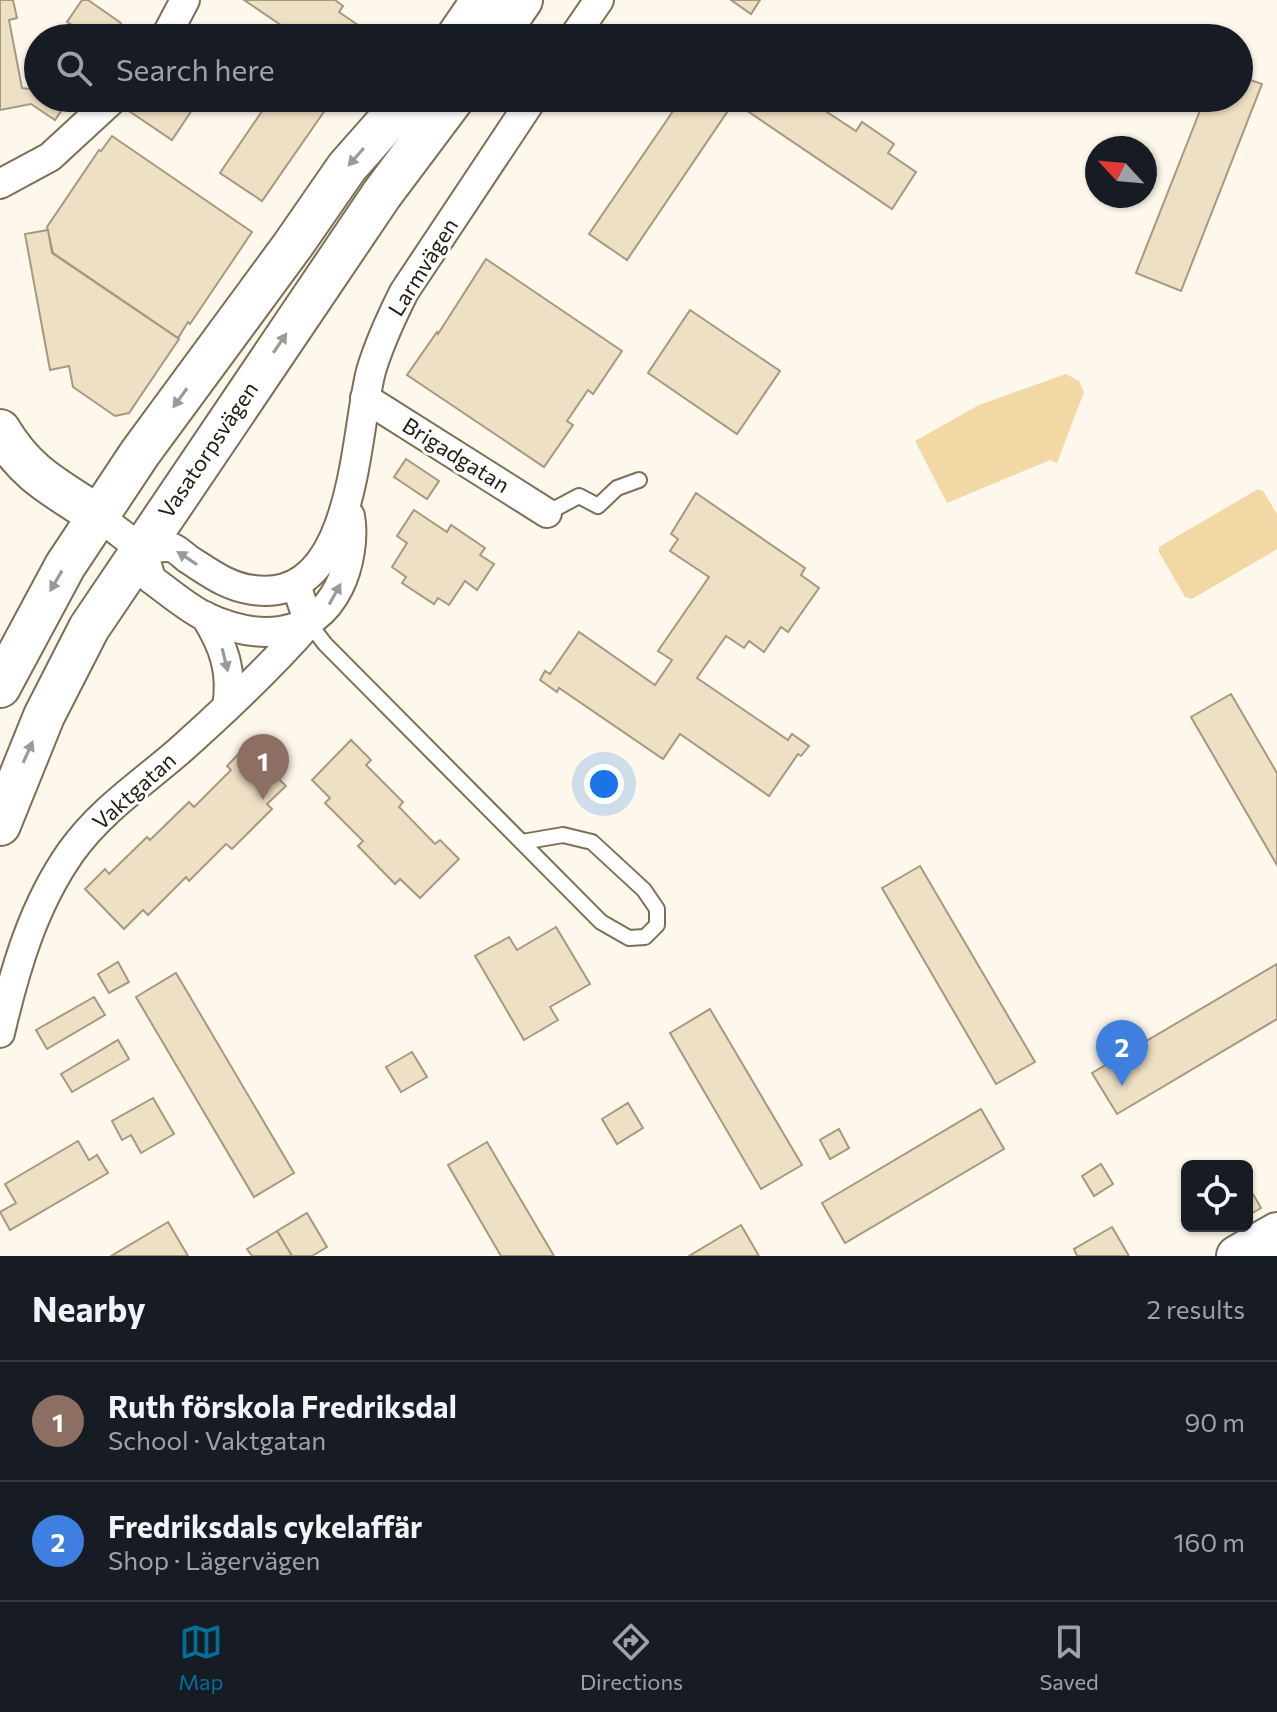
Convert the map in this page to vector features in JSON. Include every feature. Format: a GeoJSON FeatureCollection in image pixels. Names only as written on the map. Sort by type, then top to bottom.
{"type":"FeatureCollection","features":[{"type":"Feature","properties":{"kind":"main road"},"geometry":{"type":"LineString","coordinates":[[466,24],[482,0]]}},
{"type":"Feature","properties":{"kind":"main road"},"geometry":{"type":"LineString","coordinates":[[506,24],[522,0]]}},
{"type":"Feature","properties":{"kind":"main road"},"geometry":{"type":"LineString","coordinates":[[0,687],[40,608],[97,515],[347,167],[410,112]]}},
{"type":"Feature","properties":{"kind":"main road","name":"Vasatorpsvägen"},"geometry":{"type":"LineString","coordinates":[[0,825],[25,757],[72,659],[142,547],[382,194],[444,112]]}},
{"type":"Feature","properties":{"kind":"main road"},"geometry":{"type":"LineString","coordinates":[[0,430],[13,451],[34,473],[97,515]]}},
{"type":"Feature","properties":{"kind":"main road"},"geometry":{"type":"LineString","coordinates":[[1237,1256],[1277,1233]]}},
{"type":"Feature","properties":{"kind":"street"},"geometry":{"type":"LineString","coordinates":[[172,24],[185,0]]}},
{"type":"Feature","properties":{"kind":"street"},"geometry":{"type":"LineString","coordinates":[[583,24],[599,0]]}},
{"type":"Feature","properties":{"kind":"street"},"geometry":{"type":"LineString","coordinates":[[0,184],[50,157],[99,112]]}},
{"type":"Feature","properties":{"kind":"street","name":"Larmvägen"},"geometry":{"type":"LineString","coordinates":[[296,585],[318,564],[348,502],[365,398],[379,345],[404,292],[524,112]]}},
{"type":"Feature","properties":{"kind":"street","name":"Brigadgatan"},"geometry":{"type":"LineString","coordinates":[[365,398],[547,513]]}},
{"type":"Feature","properties":{"kind":"street","name":"Larmvägen"},"geometry":{"type":"LineString","coordinates":[[309,623],[331,602],[345,572],[352,524],[348,502]]}},
{"type":"Feature","properties":{"kind":"street"},"geometry":{"type":"LineString","coordinates":[[97,515],[142,547],[172,548],[227,584],[263,631],[272,665]]}},
{"type":"Feature","properties":{"kind":"street"},"geometry":{"type":"LineString","coordinates":[[142,547],[151,579],[205,616],[263,631],[280,631],[309,623],[296,585],[273,591],[227,584]]}},
{"type":"Feature","properties":{"kind":"street"},"geometry":{"type":"LineString","coordinates":[[205,616],[218,636],[226,658],[227,707]]}},
{"type":"Feature","properties":{"kind":"street","name":"Vaktgatan"},"geometry":{"type":"LineString","coordinates":[[0,1033],[12,985],[39,907],[70,854],[110,807],[227,707],[272,665],[309,623]]}},
{"type":"Feature","properties":{"kind":"lane"},"geometry":{"type":"LineString","coordinates":[[382,194],[410,112]]}},
{"type":"Feature","properties":{"kind":"lane"},"geometry":{"type":"LineString","coordinates":[[547,513],[579,496],[598,506],[617,488],[639,480]]}},
{"type":"Feature","properties":{"kind":"lane"},"geometry":{"type":"LineString","coordinates":[[309,623],[325,644],[601,922],[629,938],[645,937],[657,925],[657,909],[644,890],[592,842],[563,835],[522,842]]}},
{"type":"Feature","properties":{"kind":"shaded area"},"geometry":{"type":"Polygon","coordinates":[[[1066,374],[1079,381],[1084,392],[1057,463],[1050,460],[947,503],[915,441],[979,405],[1066,374]]]}},
{"type":"Feature","properties":{"kind":"shaded area"},"geometry":{"type":"Polygon","coordinates":[[[1258,489],[1263,491],[1277,514],[1277,549],[1192,599],[1185,597],[1159,547],[1258,489]]]}},
{"type":"Feature","properties":{"kind":"building"},"geometry":{"type":"Polygon","coordinates":[[[0,0],[13,0],[17,18],[9,20],[24,88],[24,105],[0,110],[0,0]]]}},
{"type":"Feature","properties":{"kind":"building"},"geometry":{"type":"Polygon","coordinates":[[[82,0],[88,0],[121,23],[70,24],[67,22],[82,0]]]}},
{"type":"Feature","properties":{"kind":"building"},"geometry":{"type":"Polygon","coordinates":[[[244,0],[335,0],[343,6],[339,12],[357,24],[279,24],[244,0]]]}},
{"type":"Feature","properties":{"kind":"building"},"geometry":{"type":"Polygon","coordinates":[[[731,0],[760,0],[751,14],[731,0]]]}},
{"type":"Feature","properties":{"kind":"building"},"geometry":{"type":"Polygon","coordinates":[[[1253,81],[1262,84],[1253,107],[1253,81]]]}},
{"type":"Feature","properties":{"kind":"building"},"geometry":{"type":"Polygon","coordinates":[[[43,112],[60,112],[55,120],[43,112]]]}},
{"type":"Feature","properties":{"kind":"building"},"geometry":{"type":"Polygon","coordinates":[[[130,112],[191,112],[172,140],[130,112]]]}},
{"type":"Feature","properties":{"kind":"building"},"geometry":{"type":"Polygon","coordinates":[[[261,112],[324,112],[262,201],[220,173],[261,112]]]}},
{"type":"Feature","properties":{"kind":"building"},"geometry":{"type":"Polygon","coordinates":[[[672,112],[727,112],[627,260],[589,234],[672,112]]]}},
{"type":"Feature","properties":{"kind":"building"},"geometry":{"type":"Polygon","coordinates":[[[749,112],[827,112],[856,131],[862,122],[894,144],[888,153],[916,172],[892,209],[749,112]]]}},
{"type":"Feature","properties":{"kind":"building"},"geometry":{"type":"Polygon","coordinates":[[[1199,112],[1251,112],[1181,291],[1136,273],[1199,112]]]}},
{"type":"Feature","properties":{"kind":"building"},"geometry":{"type":"Polygon","coordinates":[[[112,136],[252,232],[178,338],[53,253],[47,227],[99,150],[112,136]]]}},
{"type":"Feature","properties":{"kind":"building"},"geometry":{"type":"Polygon","coordinates":[[[48,230],[52,253],[179,339],[129,413],[115,416],[73,387],[69,366],[50,370],[25,234],[48,230]]]}},
{"type":"Feature","properties":{"kind":"building"},"geometry":{"type":"Polygon","coordinates":[[[486,259],[622,351],[593,394],[588,390],[567,421],[573,425],[544,467],[407,375],[438,334],[486,259]]]}},
{"type":"Feature","properties":{"kind":"building"},"geometry":{"type":"Polygon","coordinates":[[[690,310],[780,371],[737,434],[648,373],[690,310]]]}},
{"type":"Feature","properties":{"kind":"building"},"geometry":{"type":"Polygon","coordinates":[[[406,459],[439,481],[427,499],[394,477],[406,459]]]}},
{"type":"Feature","properties":{"kind":"building"},"geometry":{"type":"Polygon","coordinates":[[[696,493],[805,568],[801,575],[819,588],[788,632],[781,627],[764,652],[749,641],[744,648],[726,636],[697,678],[788,740],[792,734],[809,746],[801,756],[798,754],[769,796],[680,734],[663,759],[559,688],[557,692],[540,680],[545,671],[550,674],[579,632],[655,685],[672,660],[658,651],[709,577],[670,551],[678,539],[671,534],[696,493]]]}},
{"type":"Feature","properties":{"kind":"building"},"geometry":{"type":"Polygon","coordinates":[[[414,510],[447,532],[451,525],[485,548],[480,555],[494,564],[477,590],[465,581],[449,605],[438,598],[434,604],[402,583],[406,577],[392,567],[407,543],[397,536],[414,510]]]}},
{"type":"Feature","properties":{"kind":"building"},"geometry":{"type":"Polygon","coordinates":[[[1231,694],[1277,773],[1277,865],[1191,717],[1231,694]]]}},
{"type":"Feature","properties":{"kind":"building"},"geometry":{"type":"Polygon","coordinates":[[[351,740],[371,760],[366,765],[403,802],[399,807],[435,844],[440,840],[459,859],[420,898],[400,879],[395,884],[358,846],[363,841],[325,803],[330,798],[312,780],[351,740]]]}},
{"type":"Feature","properties":{"kind":"building"},"geometry":{"type":"Polygon","coordinates":[[[246,746],[286,786],[267,804],[272,809],[232,849],[226,844],[189,881],[186,877],[148,915],[143,910],[124,929],[85,889],[105,869],[109,874],[147,837],[150,840],[189,802],[194,807],[231,770],[227,766],[246,746]]]}},
{"type":"Feature","properties":{"kind":"building"},"geometry":{"type":"Polygon","coordinates":[[[920,866],[1035,1062],[996,1084],[882,888],[920,866]]]}},
{"type":"Feature","properties":{"kind":"building"},"geometry":{"type":"Polygon","coordinates":[[[556,927],[590,984],[550,1007],[558,1020],[524,1040],[475,956],[509,937],[517,950],[556,927]]]}},
{"type":"Feature","properties":{"kind":"building"},"geometry":{"type":"Polygon","coordinates":[[[118,962],[129,982],[109,993],[98,974],[118,962]]]}},
{"type":"Feature","properties":{"kind":"building"},"geometry":{"type":"Polygon","coordinates":[[[1277,964],[1277,1019],[1117,1114],[1092,1073],[1277,964]]]}},
{"type":"Feature","properties":{"kind":"building"},"geometry":{"type":"Polygon","coordinates":[[[176,973],[294,1173],[254,1197],[136,997],[176,973]]]}},
{"type":"Feature","properties":{"kind":"building"},"geometry":{"type":"Polygon","coordinates":[[[94,997],[105,1015],[47,1049],[36,1030],[94,997]]]}},
{"type":"Feature","properties":{"kind":"building"},"geometry":{"type":"Polygon","coordinates":[[[710,1009],[802,1165],[761,1189],[670,1033],[710,1009]]]}},
{"type":"Feature","properties":{"kind":"building"},"geometry":{"type":"Polygon","coordinates":[[[118,1040],[129,1059],[72,1092],[61,1074],[118,1040]]]}},
{"type":"Feature","properties":{"kind":"building"},"geometry":{"type":"Polygon","coordinates":[[[412,1052],[427,1077],[401,1092],[386,1067],[412,1052]]]}},
{"type":"Feature","properties":{"kind":"building"},"geometry":{"type":"Polygon","coordinates":[[[153,1098],[174,1134],[141,1153],[131,1135],[122,1140],[112,1121],[153,1098]]]}},
{"type":"Feature","properties":{"kind":"building"},"geometry":{"type":"Polygon","coordinates":[[[628,1103],[643,1128],[617,1144],[602,1119],[628,1103]]]}},
{"type":"Feature","properties":{"kind":"building"},"geometry":{"type":"Polygon","coordinates":[[[981,1109],[1004,1149],[845,1243],[822,1203],[981,1109]]]}},
{"type":"Feature","properties":{"kind":"building"},"geometry":{"type":"Polygon","coordinates":[[[839,1129],[849,1148],[830,1159],[820,1140],[839,1129]]]}},
{"type":"Feature","properties":{"kind":"building"},"geometry":{"type":"Polygon","coordinates":[[[78,1141],[89,1160],[97,1155],[108,1173],[10,1230],[0,1212],[16,1203],[5,1184],[78,1141]]]}},
{"type":"Feature","properties":{"kind":"building"},"geometry":{"type":"Polygon","coordinates":[[[487,1142],[554,1256],[501,1256],[448,1165],[487,1142]]]}},
{"type":"Feature","properties":{"kind":"building"},"geometry":{"type":"Polygon","coordinates":[[[1101,1164],[1113,1184],[1094,1196],[1082,1176],[1101,1164]]]}},
{"type":"Feature","properties":{"kind":"building"},"geometry":{"type":"Polygon","coordinates":[[[1253,1194],[1261,1208],[1253,1213],[1253,1194]]]}},
{"type":"Feature","properties":{"kind":"building"},"geometry":{"type":"Polygon","coordinates":[[[307,1213],[327,1247],[312,1256],[292,1256],[277,1231],[307,1213]]]}},
{"type":"Feature","properties":{"kind":"building"},"geometry":{"type":"Polygon","coordinates":[[[168,1222],[188,1256],[111,1256],[168,1222]]]}},
{"type":"Feature","properties":{"kind":"building"},"geometry":{"type":"Polygon","coordinates":[[[741,1225],[759,1256],[689,1256],[719,1238],[741,1225]]]}},
{"type":"Feature","properties":{"kind":"building"},"geometry":{"type":"Polygon","coordinates":[[[1112,1227],[1129,1256],[1077,1256],[1074,1249],[1112,1227]]]}},
{"type":"Feature","properties":{"kind":"building"},"geometry":{"type":"Polygon","coordinates":[[[277,1231],[292,1256],[252,1256],[247,1249],[277,1231]]]}},
{"type":"Feature","properties":{"kind":"place","name":"Ruth förskola Fredriksdal"},"geometry":{"type":"Point","coordinates":[263,800]}},
{"type":"Feature","properties":{"kind":"place","name":"Fredriksdals cykelaffär"},"geometry":{"type":"Point","coordinates":[1122,1086]}}]}
